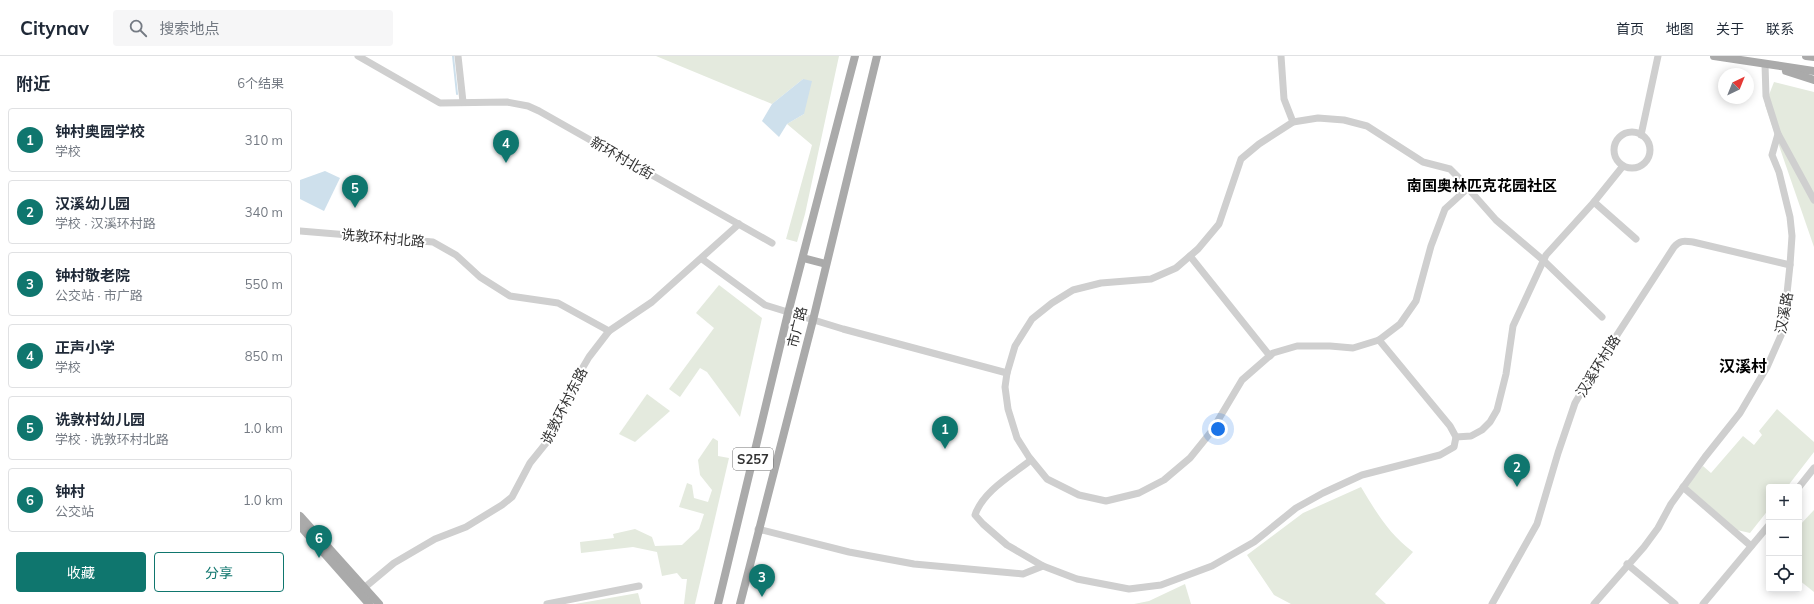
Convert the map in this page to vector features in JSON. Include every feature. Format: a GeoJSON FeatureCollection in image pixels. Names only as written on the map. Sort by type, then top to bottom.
{"type":"FeatureCollection","features":[{"type":"Feature","properties":{"kind":"main road","name":"市广路"},"geometry":{"type":"LineString","coordinates":[[718,604],[788,313],[854,56]]}},
{"type":"Feature","properties":{"kind":"main road","name":"市广路"},"geometry":{"type":"LineString","coordinates":[[740,604],[758,529],[813,320],[877,56]]}},
{"type":"Feature","properties":{"kind":"main road"},"geometry":{"type":"LineString","coordinates":[[1714,56],[1814,71]]}},
{"type":"Feature","properties":{"kind":"main road"},"geometry":{"type":"LineString","coordinates":[[1806,56],[1814,57]]}},
{"type":"Feature","properties":{"kind":"main road"},"geometry":{"type":"LineString","coordinates":[[1765,64],[1814,80]]}},
{"type":"Feature","properties":{"kind":"main road"},"geometry":{"type":"LineString","coordinates":[[803,258],[826,264]]}},
{"type":"Feature","properties":{"kind":"main road"},"geometry":{"type":"LineString","coordinates":[[300,516],[378,604]]}},
{"type":"Feature","properties":{"kind":"main road"},"geometry":{"type":"LineString","coordinates":[[300,526],[369,604]]}},
{"type":"Feature","properties":{"kind":"street","name":"新环村北街"},"geometry":{"type":"LineString","coordinates":[[358,56],[440,103],[507,102],[539,111],[772,243]]}},
{"type":"Feature","properties":{"kind":"street"},"geometry":{"type":"LineString","coordinates":[[458,56],[463,102]]}},
{"type":"Feature","properties":{"kind":"street"},"geometry":{"type":"LineString","coordinates":[[1281,56],[1284,99],[1293,122]]}},
{"type":"Feature","properties":{"kind":"street"},"geometry":{"type":"LineString","coordinates":[[1641,134],[1658,56]]}},
{"type":"Feature","properties":{"kind":"street"},"geometry":{"type":"LineString","coordinates":[[1765,64],[1766,96],[1778,134],[1814,200]]}},
{"type":"Feature","properties":{"kind":"street"},"geometry":{"type":"LineString","coordinates":[[1468,188],[1445,209],[1431,246],[1416,301],[1400,324],[1379,340],[1353,348],[1298,346],[1273,353],[1242,380],[1211,432],[1190,458],[1164,480],[1139,493],[1106,501],[1078,496],[1047,479],[1031,460],[1017,438],[1008,410],[1005,387],[1007,373],[1015,346],[1032,319],[1052,303],[1073,290],[1101,283],[1151,279],[1176,268],[1190,256],[1218,224],[1241,159],[1259,144],[1293,122],[1318,118],[1344,120],[1368,126],[1423,162],[1450,169],[1468,188],[1496,220],[1543,260],[1602,317]]}},
{"type":"Feature","properties":{"kind":"street"},"geometry":{"type":"LineString","coordinates":[[1630,132],[1641,134],[1649,144],[1650,149],[1647,160],[1637,167],[1623,166],[1617,159],[1615,153],[1616,142],[1624,134],[1630,132]]}},
{"type":"Feature","properties":{"kind":"street","name":"汉溪路"},"geometry":{"type":"LineString","coordinates":[[1594,604],[1644,547],[1658,528],[1671,504],[1683,487],[1740,413],[1767,367],[1783,331],[1792,248],[1790,217],[1779,172],[1772,155],[1778,134]]}},
{"type":"Feature","properties":{"kind":"street"},"geometry":{"type":"LineString","coordinates":[[1456,437],[1471,436],[1482,430],[1490,422],[1497,410],[1506,374],[1512,326],[1543,260],[1594,202],[1623,166]]}},
{"type":"Feature","properties":{"kind":"street"},"geometry":{"type":"LineString","coordinates":[[1594,202],[1636,239]]}},
{"type":"Feature","properties":{"kind":"street","name":"诜敦环村东路"},"geometry":{"type":"LineString","coordinates":[[364,588],[394,564],[435,538],[466,527],[512,497],[530,463],[551,437],[576,379],[589,357],[609,331],[652,302],[702,259],[739,224]]}},
{"type":"Feature","properties":{"kind":"street","name":"诜敦环村北路"},"geometry":{"type":"LineString","coordinates":[[300,231],[433,242],[456,256],[480,277],[510,296],[558,303],[609,331]]}},
{"type":"Feature","properties":{"kind":"street","name":"汉溪环村路"},"geometry":{"type":"LineString","coordinates":[[1492,604],[1537,524],[1558,452],[1575,403],[1592,372],[1678,242],[1693,242],[1790,265]]}},
{"type":"Feature","properties":{"kind":"street"},"geometry":{"type":"LineString","coordinates":[[1190,256],[1270,356]]}},
{"type":"Feature","properties":{"kind":"street"},"geometry":{"type":"LineString","coordinates":[[702,259],[765,305],[788,313],[1007,373]]}},
{"type":"Feature","properties":{"kind":"street"},"geometry":{"type":"LineString","coordinates":[[1031,460],[991,491],[978,505],[975,514],[983,524],[1007,545],[1043,566],[1078,580],[1129,589],[1161,585],[1212,566],[1254,542],[1296,508],[1323,493],[1362,475],[1440,455],[1454,446],[1456,437],[1450,426],[1379,340]]}},
{"type":"Feature","properties":{"kind":"street"},"geometry":{"type":"LineString","coordinates":[[1801,484],[1814,468]]}},
{"type":"Feature","properties":{"kind":"street"},"geometry":{"type":"LineString","coordinates":[[1683,487],[1751,546]]}},
{"type":"Feature","properties":{"kind":"street"},"geometry":{"type":"LineString","coordinates":[[1703,604],[1766,528]]}},
{"type":"Feature","properties":{"kind":"street"},"geometry":{"type":"LineString","coordinates":[[758,529],[849,552],[914,564],[1023,574],[1043,566]]}},
{"type":"Feature","properties":{"kind":"street"},"geometry":{"type":"LineString","coordinates":[[1628,564],[1675,604]]}},
{"type":"Feature","properties":{"kind":"street"},"geometry":{"type":"LineString","coordinates":[[547,604],[639,586]]}},
{"type":"Feature","properties":{"kind":"shaded area"},"geometry":{"type":"Polygon","coordinates":[[[656,56],[839,56],[805,214],[797,242],[786,239],[812,145],[787,124],[804,114],[803,79],[772,104],[656,56]]]}},
{"type":"Feature","properties":{"kind":"shaded area"},"geometry":{"type":"Polygon","coordinates":[[[1774,82],[1814,92],[1814,247],[1765,105],[1774,82]]]}},
{"type":"Feature","properties":{"kind":"shaded area"},"geometry":{"type":"Polygon","coordinates":[[[719,285],[762,318],[740,417],[707,372],[700,368],[680,397],[669,389],[714,328],[696,313],[719,285]]]}},
{"type":"Feature","properties":{"kind":"shaded area"},"geometry":{"type":"Polygon","coordinates":[[[647,394],[670,411],[635,442],[619,434],[647,394]]]}},
{"type":"Feature","properties":{"kind":"shaded area"},"geometry":{"type":"Polygon","coordinates":[[[1777,409],[1814,442],[1814,452],[1789,484],[1766,484],[1766,513],[1750,533],[1737,530],[1687,486],[1703,466],[1711,473],[1743,436],[1754,445],[1762,435],[1759,431],[1777,409]]]}},
{"type":"Feature","properties":{"kind":"shaded area"},"geometry":{"type":"Polygon","coordinates":[[[713,438],[718,441],[718,456],[729,458],[695,604],[684,604],[687,579],[682,579],[677,573],[662,576],[657,552],[633,547],[581,553],[580,542],[614,538],[613,534],[635,529],[652,537],[655,546],[682,545],[699,529],[704,514],[679,507],[687,483],[692,485],[694,498],[708,502],[712,490],[700,475],[698,460],[713,438]]]}},
{"type":"Feature","properties":{"kind":"shaded area"},"geometry":{"type":"Polygon","coordinates":[[[1361,487],[1390,530],[1413,552],[1375,594],[1386,604],[1291,604],[1274,595],[1247,555],[1303,513],[1361,487]]]}},
{"type":"Feature","properties":{"kind":"shaded area"},"geometry":{"type":"Polygon","coordinates":[[[1814,510],[1814,592],[1802,582],[1802,523],[1814,510]]]}},
{"type":"Feature","properties":{"kind":"shaded area"},"geometry":{"type":"Polygon","coordinates":[[[1185,584],[1191,604],[1134,604],[1149,601],[1185,584]]]}},
{"type":"Feature","properties":{"kind":"shaded area"},"geometry":{"type":"Polygon","coordinates":[[[638,593],[641,604],[575,604],[638,593]]]}},
{"type":"Feature","properties":{"kind":"water"},"geometry":{"type":"Polygon","coordinates":[[[803,79],[812,81],[804,114],[787,124],[779,137],[762,121],[772,104],[803,79]]]}},
{"type":"Feature","properties":{"kind":"water"},"geometry":{"type":"Polygon","coordinates":[[[325,171],[340,178],[324,211],[300,199],[300,180],[325,171]]]}},
{"type":"Feature","properties":{"kind":"waterway"},"geometry":{"type":"LineString","coordinates":[[453,56],[457,94]]}},
{"type":"Feature","properties":{"kind":"place","name":"正声小学"},"geometry":{"type":"Point","coordinates":[506,163]}},
{"type":"Feature","properties":{"kind":"place","name":"诜敦村幼儿园"},"geometry":{"type":"Point","coordinates":[355,208]}},
{"type":"Feature","properties":{"kind":"place","name":"钟村奥园学校"},"geometry":{"type":"Point","coordinates":[945,449]}},
{"type":"Feature","properties":{"kind":"place","name":"汉溪幼儿园"},"geometry":{"type":"Point","coordinates":[1517,487]}},
{"type":"Feature","properties":{"kind":"place","name":"钟村"},"geometry":{"type":"Point","coordinates":[319,558]}},
{"type":"Feature","properties":{"kind":"place","name":"钟村敬老院"},"geometry":{"type":"Point","coordinates":[762,597]}},
{"type":"Feature","properties":{"kind":"district","name":"南国奥林匹克花园社区"},"geometry":{"type":"Point","coordinates":[1482,185]}},
{"type":"Feature","properties":{"kind":"district","name":"汉溪村"},"geometry":{"type":"Point","coordinates":[1743,366]}}]}
